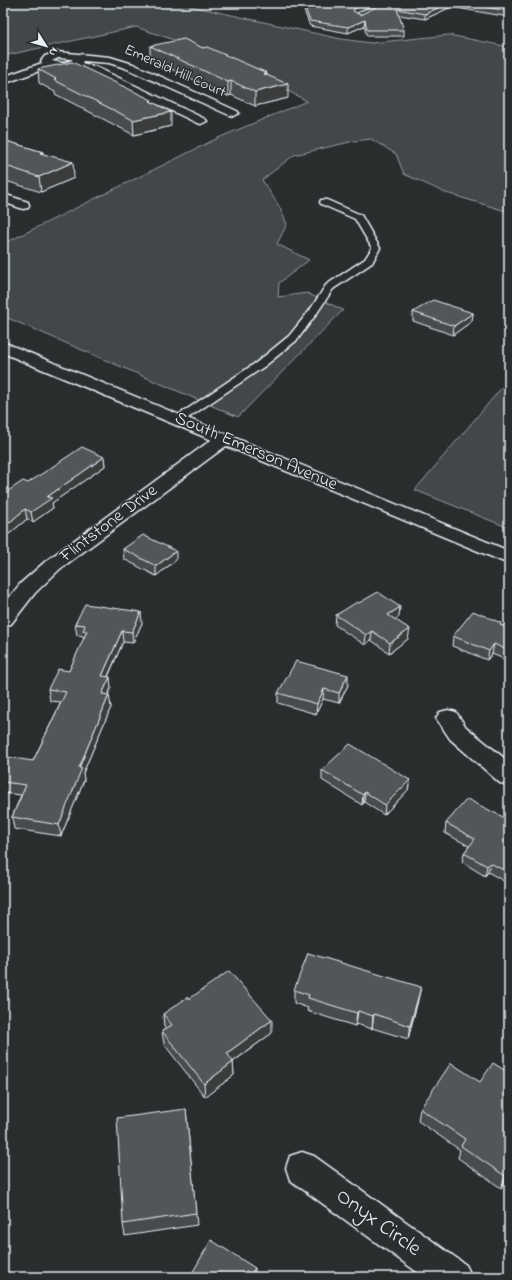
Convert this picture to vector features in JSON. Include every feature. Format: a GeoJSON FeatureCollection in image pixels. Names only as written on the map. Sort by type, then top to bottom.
{"type":"FeatureCollection","features":[{"type":"Feature","properties":{"kind":"street"},"geometry":{"type":"LineString","coordinates":[[3,80],[49,64],[46,59],[58,55],[73,56],[77,61],[92,69],[201,122]]}},
{"type":"Feature","properties":{"kind":"street","name":"Emerald Hill Court"},"geometry":{"type":"LineString","coordinates":[[77,61],[110,60],[129,66],[234,113]]}},
{"type":"Feature","properties":{"kind":"street"},"geometry":{"type":"LineString","coordinates":[[3,198],[23,205]]}},
{"type":"Feature","properties":{"kind":"street","name":"South Emerson Avenue"},"geometry":{"type":"LineString","coordinates":[[3,347],[509,558]]}},
{"type":"Feature","properties":{"kind":"street","name":"Flintstone Drive"},"geometry":{"type":"LineString","coordinates":[[3,619],[28,588],[53,565],[224,439]]}},
{"type":"Feature","properties":{"kind":"street"},"geometry":{"type":"LineString","coordinates":[[448,718],[458,733],[509,776]]}},
{"type":"Feature","properties":{"kind":"street","name":"Onyx Circle"},"geometry":{"type":"LineString","coordinates":[[302,1168],[454,1277]]}},
{"type":"Feature","properties":{"kind":"lane"},"geometry":{"type":"LineString","coordinates":[[178,420],[262,364],[293,338],[314,311],[329,287],[354,269],[369,261],[376,248],[358,217],[324,202]]}},
{"type":"Feature","properties":{"kind":"shaded area"},"geometry":{"type":"Polygon","coordinates":[[[3,3],[177,3],[341,39],[371,43],[449,35],[509,47],[509,212],[446,193],[404,174],[396,154],[371,139],[354,141],[294,155],[262,180],[279,206],[287,224],[277,244],[309,260],[279,283],[278,297],[307,293],[343,310],[238,417],[3,316],[3,244],[218,138],[307,101],[224,57],[136,27],[3,56],[3,3]]]}},
{"type":"Feature","properties":{"kind":"shaded area"},"geometry":{"type":"Polygon","coordinates":[[[509,379],[509,528],[415,490],[509,379]]]}},
{"type":"Feature","properties":{"kind":"building"},"geometry":{"type":"Polygon","coordinates":[[[303,3],[366,3],[353,11],[360,15],[383,3],[448,3],[425,14],[397,9],[404,30],[367,30],[365,20],[348,27],[310,21],[303,3]]]}},
{"type":"Feature","properties":{"kind":"building"},"geometry":{"type":"Polygon","coordinates":[[[461,3],[509,3],[509,11],[461,3]]]}},
{"type":"Feature","properties":{"kind":"building"},"geometry":{"type":"Polygon","coordinates":[[[184,39],[203,48],[207,47],[267,73],[264,74],[288,84],[255,92],[231,81],[228,82],[150,46],[184,39]]]}},
{"type":"Feature","properties":{"kind":"building"},"geometry":{"type":"Polygon","coordinates":[[[72,62],[152,100],[150,101],[171,112],[133,120],[54,80],[56,79],[38,69],[72,62]]]}},
{"type":"Feature","properties":{"kind":"building"},"geometry":{"type":"Polygon","coordinates":[[[3,140],[43,152],[40,153],[73,162],[39,177],[3,165],[3,140]]]}},
{"type":"Feature","properties":{"kind":"building"},"geometry":{"type":"Polygon","coordinates":[[[433,300],[473,313],[454,326],[413,312],[433,300]]]}},
{"type":"Feature","properties":{"kind":"building"},"geometry":{"type":"Polygon","coordinates":[[[82,447],[104,457],[47,497],[52,498],[31,512],[25,509],[3,528],[3,495],[23,481],[28,483],[82,447]]]}},
{"type":"Feature","properties":{"kind":"building"},"geometry":{"type":"Polygon","coordinates":[[[143,535],[176,551],[156,566],[123,549],[143,535]]]}},
{"type":"Feature","properties":{"kind":"building"},"geometry":{"type":"Polygon","coordinates":[[[378,592],[400,607],[388,615],[410,629],[390,643],[372,631],[366,635],[336,615],[357,602],[359,603],[378,592]]]}},
{"type":"Feature","properties":{"kind":"building"},"geometry":{"type":"Polygon","coordinates":[[[85,604],[141,612],[132,632],[122,631],[102,676],[110,677],[102,694],[109,695],[79,768],[82,768],[59,825],[12,817],[26,785],[3,782],[3,765],[7,757],[33,761],[66,692],[48,689],[58,669],[69,671],[87,631],[83,631],[85,625],[75,624],[85,604]]]}},
{"type":"Feature","properties":{"kind":"building"},"geometry":{"type":"Polygon","coordinates":[[[473,611],[509,628],[509,651],[494,644],[489,651],[453,636],[473,611]]]}},
{"type":"Feature","properties":{"kind":"building"},"geometry":{"type":"Polygon","coordinates":[[[296,661],[348,675],[339,693],[324,689],[317,704],[278,693],[296,661]]]}},
{"type":"Feature","properties":{"kind":"building"},"geometry":{"type":"Polygon","coordinates":[[[350,744],[410,780],[385,805],[365,792],[363,795],[322,770],[350,744]]]}},
{"type":"Feature","properties":{"kind":"building"},"geometry":{"type":"Polygon","coordinates":[[[467,799],[509,820],[509,873],[490,863],[487,866],[464,853],[475,839],[446,823],[467,799]]]}},
{"type":"Feature","properties":{"kind":"building"},"geometry":{"type":"Polygon","coordinates":[[[308,953],[421,987],[410,1026],[374,1014],[373,1016],[358,1011],[357,1013],[308,998],[309,995],[294,990],[308,953]]]}},
{"type":"Feature","properties":{"kind":"building"},"geometry":{"type":"Polygon","coordinates":[[[229,971],[272,1020],[227,1053],[233,1062],[204,1084],[162,1031],[172,1025],[163,1014],[188,997],[189,999],[229,971]]]}},
{"type":"Feature","properties":{"kind":"building"},"geometry":{"type":"Polygon","coordinates":[[[451,1063],[480,1082],[493,1063],[509,1073],[509,1168],[505,1176],[461,1146],[465,1139],[420,1109],[451,1063]]]}},
{"type":"Feature","properties":{"kind":"building"},"geometry":{"type":"Polygon","coordinates":[[[186,1109],[196,1213],[123,1224],[117,1118],[186,1109]]]}},
{"type":"Feature","properties":{"kind":"building"},"geometry":{"type":"Polygon","coordinates":[[[211,1240],[255,1268],[252,1272],[260,1277],[190,1277],[211,1240]]]}},
{"type":"Feature","properties":{"kind":"waterway"},"geometry":{"type":"LineString","coordinates":[[3,5],[8,3]]}}]}
